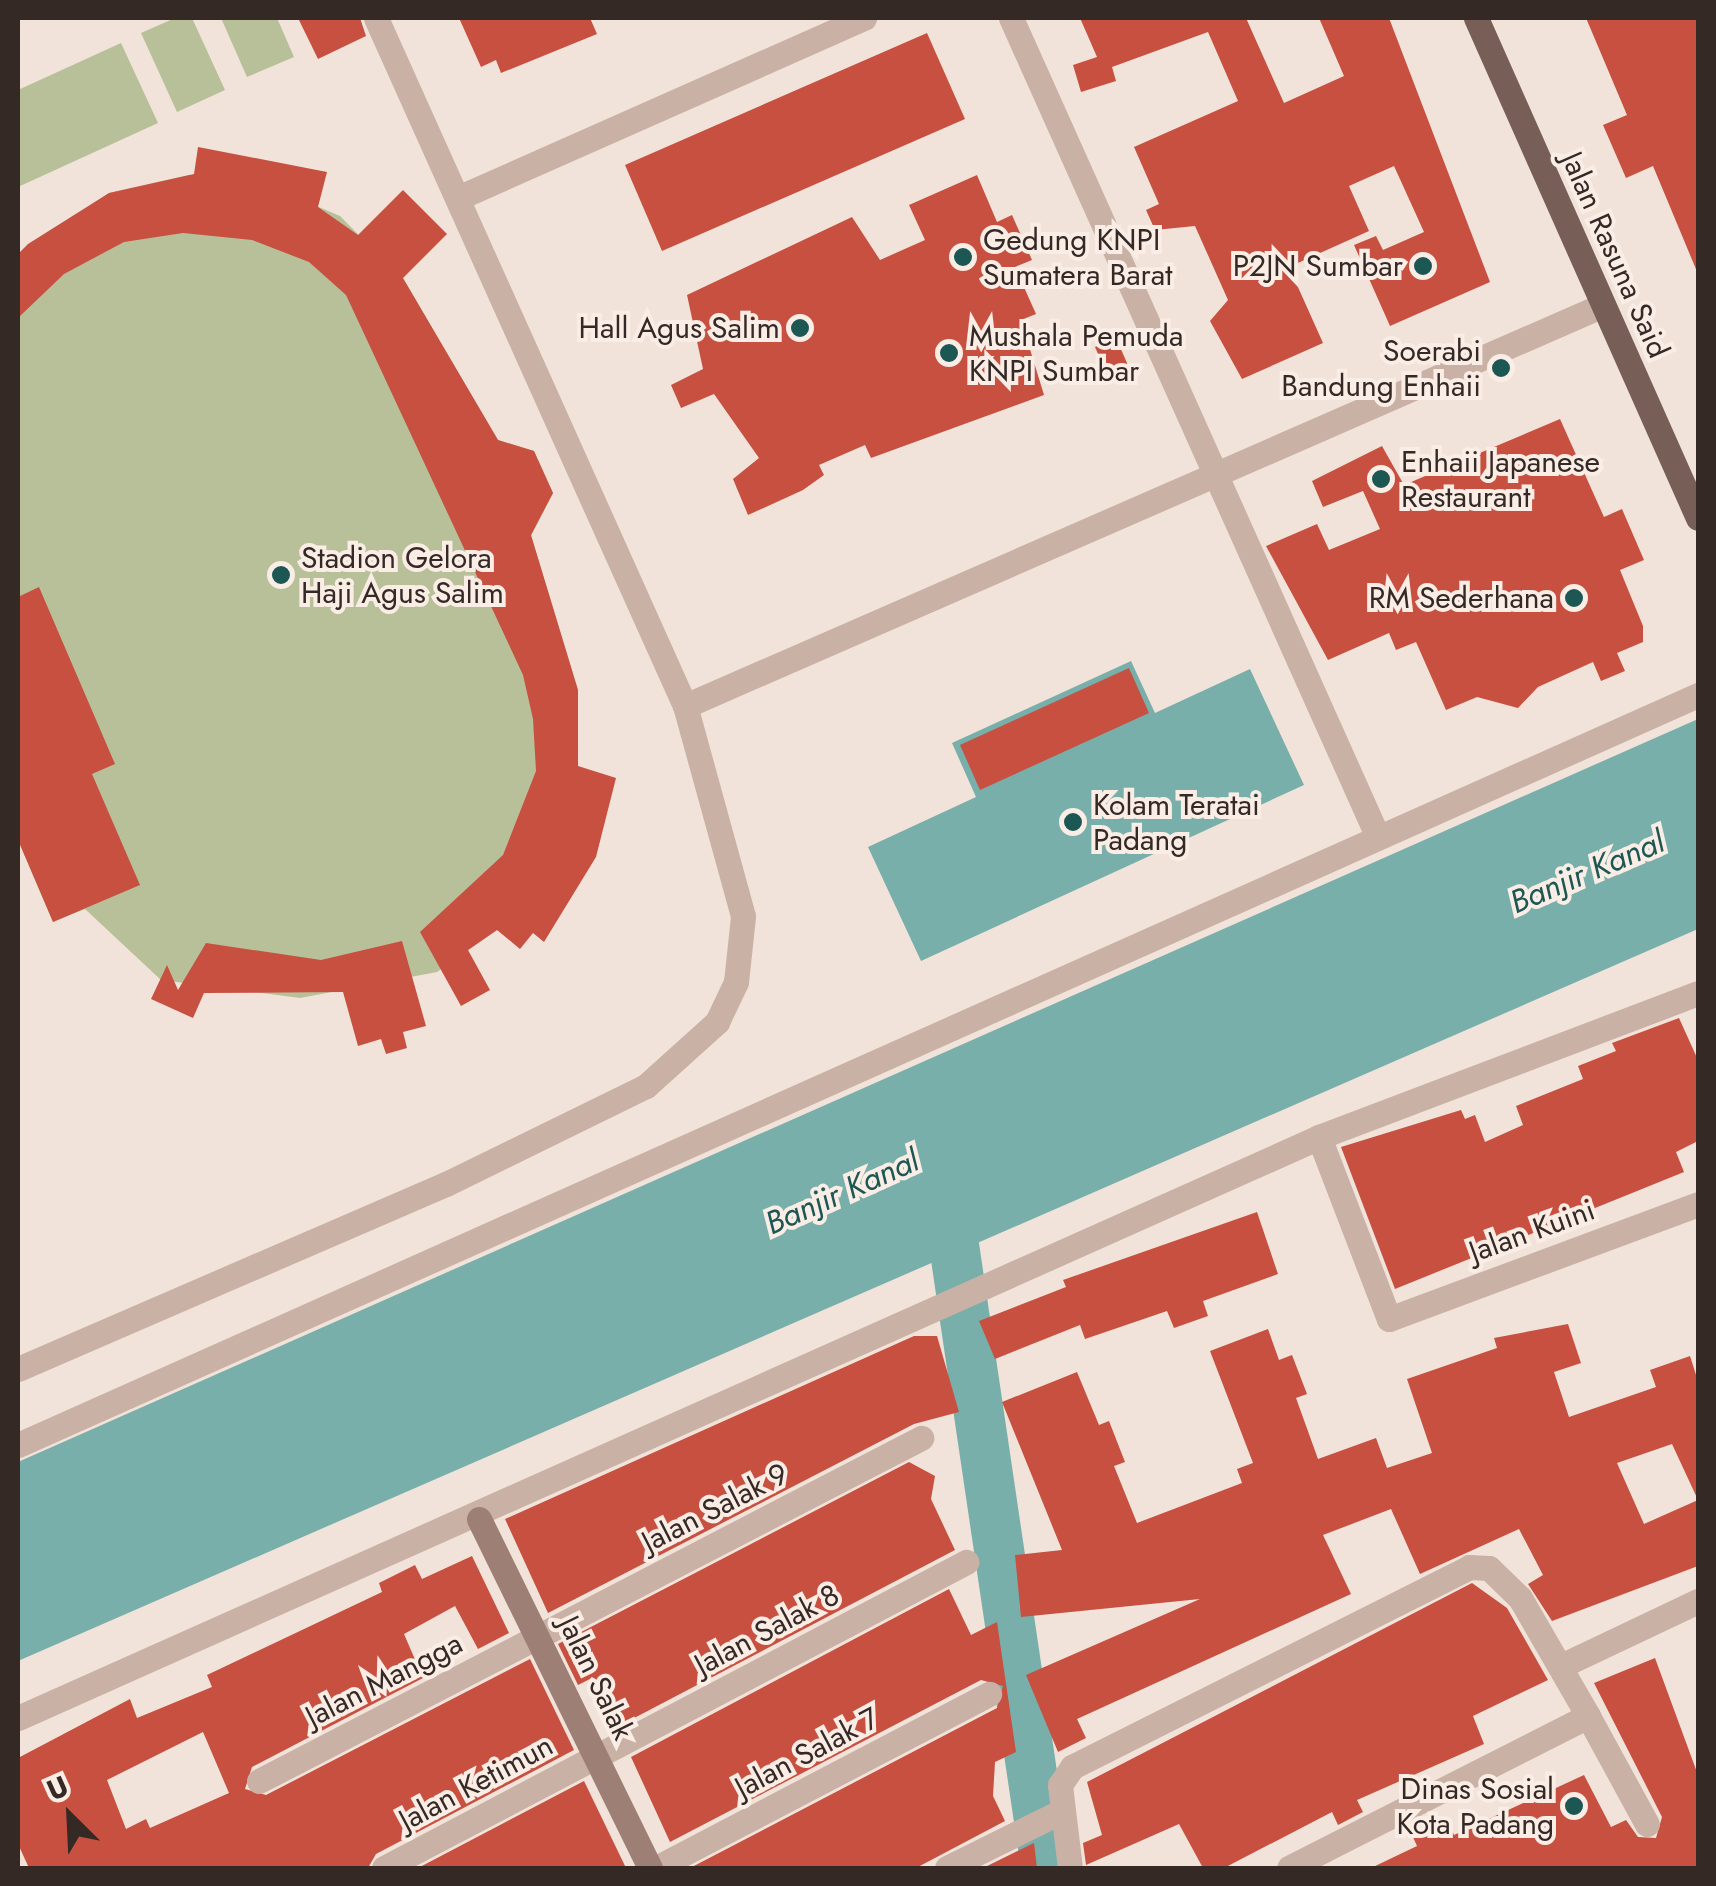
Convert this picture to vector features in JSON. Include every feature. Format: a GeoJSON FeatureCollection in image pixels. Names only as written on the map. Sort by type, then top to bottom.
{"type":"FeatureCollection","features":[{"type":"Feature","properties":{"kind":"main road","name":"Jalan Rasuna Said"},"geometry":{"type":"LineString","coordinates":[[1476,18],[1698,518]]}},
{"type":"Feature","properties":{"kind":"street"},"geometry":{"type":"LineString","coordinates":[[18,1369],[446,1184],[646,1086],[687,1054],[736,982],[743,916],[685,706],[376,18]]}},
{"type":"Feature","properties":{"kind":"street"},"geometry":{"type":"LineString","coordinates":[[460,198],[864,18]]}},
{"type":"Feature","properties":{"kind":"street"},"geometry":{"type":"LineString","coordinates":[[1012,18],[1212,478],[1377,836]]}},
{"type":"Feature","properties":{"kind":"street"},"geometry":{"type":"LineString","coordinates":[[685,706],[1601,306]]}},
{"type":"Feature","properties":{"kind":"street"},"geometry":{"type":"LineString","coordinates":[[18,1444],[1698,695]]}},
{"type":"Feature","properties":{"kind":"street"},"geometry":{"type":"LineString","coordinates":[[18,1718],[479,1519],[1320,1137],[1698,993]]}},
{"type":"Feature","properties":{"kind":"street","name":"Jalan Kuini"},"geometry":{"type":"LineString","coordinates":[[1320,1137],[1389,1319],[1698,1204]]}},
{"type":"Feature","properties":{"kind":"street","name":"Jalan Salak 9"},"geometry":{"type":"LineString","coordinates":[[540,1636],[920,1438]]}},
{"type":"Feature","properties":{"kind":"street","name":"Jalan Salak"},"geometry":{"type":"LineString","coordinates":[[479,1519],[653,1868]]}},
{"type":"Feature","properties":{"kind":"street","name":"Jalan Salak 8"},"geometry":{"type":"LineString","coordinates":[[598,1756],[966,1562]]}},
{"type":"Feature","properties":{"kind":"street"},"geometry":{"type":"LineString","coordinates":[[1070,1868],[1058,1807],[1072,1768],[1469,1567],[1489,1568],[1520,1598],[1563,1666],[1648,1824]]}},
{"type":"Feature","properties":{"kind":"street"},"geometry":{"type":"LineString","coordinates":[[1563,1666],[1698,1601]]}},
{"type":"Feature","properties":{"kind":"street","name":"Jalan Mangga"},"geometry":{"type":"LineString","coordinates":[[259,1781],[540,1636]]}},
{"type":"Feature","properties":{"kind":"street","name":"Jalan Salak 7"},"geometry":{"type":"LineString","coordinates":[[653,1868],[989,1694]]}},
{"type":"Feature","properties":{"kind":"street"},"geometry":{"type":"LineString","coordinates":[[1289,1868],[1588,1716]]}},
{"type":"Feature","properties":{"kind":"street","name":"Jalan Ketimun"},"geometry":{"type":"LineString","coordinates":[[384,1868],[598,1756]]}},
{"type":"Feature","properties":{"kind":"street"},"geometry":{"type":"LineString","coordinates":[[946,1868],[1026,1828],[1058,1807]]}},
{"type":"Feature","properties":{"kind":"green space"},"geometry":{"type":"Polygon","coordinates":[[[175,18],[192,18],[225,90],[177,112],[141,33],[175,18]]]}},
{"type":"Feature","properties":{"kind":"green space"},"geometry":{"type":"Polygon","coordinates":[[[221,18],[277,18],[294,57],[247,77],[221,18]]]}},
{"type":"Feature","properties":{"kind":"green space"},"geometry":{"type":"Polygon","coordinates":[[[121,43],[158,123],[18,187],[18,90],[121,43]]]}},
{"type":"Feature","properties":{"kind":"green space","name":"Stadion Gelora Haji Agus Salim"},"geometry":{"type":"Polygon","coordinates":[[[189,175],[260,182],[340,216],[405,282],[498,440],[534,451],[553,493],[531,536],[578,690],[571,815],[500,928],[437,972],[300,998],[161,980],[85,909],[53,922],[18,840],[18,254],[109,193],[189,175]]]}},
{"type":"Feature","properties":{"kind":"water","name":"Kolam Teratai Padang"},"geometry":{"type":"Polygon","coordinates":[[[1131,661],[1155,713],[1250,669],[1304,785],[921,961],[868,847],[976,797],[952,743],[1131,661]]]}},
{"type":"Feature","properties":{"kind":"water","name":"Banjir Kanal"},"geometry":{"type":"Polygon","coordinates":[[[1698,719],[1698,929],[18,1661],[18,1462],[1698,719]]]}},
{"type":"Feature","properties":{"kind":"building"},"geometry":{"type":"Polygon","coordinates":[[[298,18],[360,18],[366,36],[318,59],[298,18]]]}},
{"type":"Feature","properties":{"kind":"building"},"geometry":{"type":"Polygon","coordinates":[[[459,18],[590,18],[597,34],[501,73],[496,60],[481,67],[459,18]]]}},
{"type":"Feature","properties":{"kind":"building"},"geometry":{"type":"Polygon","coordinates":[[[1080,18],[1246,18],[1284,103],[1344,76],[1319,18],[1389,18],[1490,282],[1390,326],[1354,245],[1376,236],[1383,250],[1424,232],[1394,166],[1349,186],[1369,231],[1289,267],[1323,343],[1242,379],[1210,321],[1228,300],[1195,226],[1155,230],[1146,210],[1159,204],[1134,147],[1238,101],[1208,32],[1112,67],[1116,81],[1081,92],[1073,65],[1097,57],[1080,18]]]}},
{"type":"Feature","properties":{"kind":"building"},"geometry":{"type":"Polygon","coordinates":[[[1586,18],[1698,18],[1698,274],[1653,166],[1626,178],[1603,125],[1627,115],[1586,18]]]}},
{"type":"Feature","properties":{"kind":"building"},"geometry":{"type":"Polygon","coordinates":[[[927,33],[965,119],[662,251],[625,165],[927,33]]]}},
{"type":"Feature","properties":{"kind":"building"},"geometry":{"type":"Polygon","coordinates":[[[198,147],[327,172],[318,207],[358,235],[403,190],[447,234],[403,278],[498,440],[534,451],[553,493],[531,535],[578,690],[578,766],[616,778],[596,857],[544,942],[533,933],[520,949],[497,930],[468,950],[490,990],[461,1006],[420,932],[503,855],[536,771],[533,719],[523,675],[346,295],[309,262],[252,240],[183,233],[124,242],[64,274],[18,318],[18,254],[28,244],[109,193],[194,174],[198,147]]]}},
{"type":"Feature","properties":{"kind":"building"},"geometry":{"type":"Polygon","coordinates":[[[977,175],[997,222],[1012,215],[1032,260],[1015,267],[1036,314],[1021,320],[1044,395],[871,458],[865,445],[819,465],[824,475],[803,490],[748,515],[733,479],[759,458],[714,394],[681,408],[671,385],[703,369],[687,295],[852,217],[880,260],[925,240],[909,205],[977,175]]]}},
{"type":"Feature","properties":{"kind":"building"},"geometry":{"type":"Polygon","coordinates":[[[1116,338],[1131,372],[1110,381],[1095,347],[1116,338]]]}},
{"type":"Feature","properties":{"kind":"building"},"geometry":{"type":"Polygon","coordinates":[[[1560,419],[1604,517],[1622,509],[1644,560],[1620,570],[1643,626],[1643,642],[1617,653],[1625,671],[1601,681],[1593,662],[1538,687],[1518,708],[1477,697],[1446,710],[1416,642],[1396,650],[1389,633],[1328,660],[1266,546],[1317,524],[1329,550],[1380,529],[1363,491],[1323,507],[1312,481],[1382,446],[1404,485],[1560,419]]]}},
{"type":"Feature","properties":{"kind":"building"},"geometry":{"type":"Polygon","coordinates":[[[39,587],[115,764],[92,774],[140,885],[53,922],[18,840],[18,597],[39,587]]]}},
{"type":"Feature","properties":{"kind":"building"},"geometry":{"type":"Polygon","coordinates":[[[1129,668],[1149,713],[980,790],[960,745],[1129,668]]]}},
{"type":"Feature","properties":{"kind":"building"},"geometry":{"type":"Polygon","coordinates":[[[402,941],[426,1026],[403,1032],[407,1048],[386,1054],[381,1039],[358,1046],[343,992],[204,993],[193,1018],[151,999],[167,965],[178,990],[206,943],[321,960],[402,941]]]}},
{"type":"Feature","properties":{"kind":"building"},"geometry":{"type":"Polygon","coordinates":[[[1679,1018],[1698,1060],[1698,1141],[1676,1152],[1684,1172],[1395,1289],[1341,1147],[1461,1110],[1465,1119],[1475,1115],[1485,1142],[1523,1125],[1516,1106],[1583,1079],[1578,1066],[1616,1051],[1612,1043],[1679,1018]]]}},
{"type":"Feature","properties":{"kind":"building"},"geometry":{"type":"Polygon","coordinates":[[[1257,1212],[1278,1274],[1203,1301],[1208,1316],[1174,1328],[1167,1311],[1085,1339],[1080,1325],[995,1359],[979,1321],[1066,1287],[1063,1280],[1257,1212]]]}},
{"type":"Feature","properties":{"kind":"building"},"geometry":{"type":"Polygon","coordinates":[[[1568,1324],[1581,1363],[1554,1372],[1569,1417],[1656,1387],[1650,1370],[1690,1356],[1698,1381],[1698,1500],[1698,1566],[1552,1621],[1528,1584],[1543,1575],[1519,1529],[1420,1574],[1391,1509],[1323,1535],[1351,1594],[1077,1719],[1086,1738],[1058,1752],[1026,1675],[1200,1599],[1021,1617],[1015,1555],[1062,1550],[1002,1402],[1077,1372],[1099,1425],[1109,1421],[1125,1462],[1114,1466],[1137,1523],[1242,1483],[1237,1469],[1253,1463],[1210,1351],[1268,1329],[1279,1360],[1292,1355],[1307,1394],[1296,1398],[1318,1459],[1376,1438],[1387,1468],[1432,1453],[1407,1379],[1497,1348],[1494,1338],[1568,1324]],[[1672,1444],[1617,1463],[1644,1524],[1698,1500],[1672,1444]]]}},
{"type":"Feature","properties":{"kind":"building"},"geometry":{"type":"Polygon","coordinates":[[[914,1336],[937,1336],[959,1412],[914,1424],[548,1613],[505,1519],[914,1336]]]}},
{"type":"Feature","properties":{"kind":"building"},"geometry":{"type":"Polygon","coordinates":[[[909,1462],[935,1476],[931,1499],[955,1550],[617,1727],[592,1678],[578,1685],[558,1644],[909,1462]]]}},
{"type":"Feature","properties":{"kind":"building"},"geometry":{"type":"Polygon","coordinates":[[[472,1556],[509,1633],[478,1649],[455,1606],[404,1634],[423,1678],[252,1767],[245,1789],[266,1795],[530,1659],[574,1750],[376,1854],[368,1868],[29,1868],[18,1844],[18,1758],[130,1699],[137,1718],[212,1687],[207,1675],[382,1592],[379,1583],[415,1565],[422,1579],[472,1556]],[[203,1732],[107,1780],[126,1829],[146,1819],[150,1828],[229,1793],[203,1732]]]}},
{"type":"Feature","properties":{"kind":"building"},"geometry":{"type":"Polygon","coordinates":[[[1472,1583],[1507,1608],[1548,1680],[1473,1716],[1484,1744],[1357,1800],[1363,1812],[1338,1825],[1332,1812],[1224,1868],[1203,1868],[1179,1824],[1086,1865],[1083,1843],[1102,1835],[1087,1782],[1472,1583]]]}},
{"type":"Feature","properties":{"kind":"building"},"geometry":{"type":"Polygon","coordinates":[[[949,1589],[971,1635],[997,1622],[1016,1752],[995,1762],[993,1796],[1005,1821],[916,1868],[690,1868],[997,1708],[1003,1686],[981,1680],[670,1842],[631,1757],[949,1589]]]}},
{"type":"Feature","properties":{"kind":"building"},"geometry":{"type":"Polygon","coordinates":[[[1655,1658],[1698,1775],[1698,1868],[1371,1868],[1417,1846],[1412,1835],[1446,1818],[1454,1835],[1584,1775],[1611,1827],[1626,1820],[1638,1837],[1656,1838],[1662,1817],[1594,1683],[1655,1658]]]}},
{"type":"Feature","properties":{"kind":"building"},"geometry":{"type":"Polygon","coordinates":[[[584,1781],[626,1868],[418,1868],[584,1781]]]}},
{"type":"Feature","properties":{"kind":"building"},"geometry":{"type":"Polygon","coordinates":[[[1034,1843],[1037,1868],[983,1868],[1034,1843]]]}},
{"type":"Feature","properties":{"kind":"waterway"},"geometry":{"type":"LineString","coordinates":[[945,1184],[1046,1868]]}},
{"type":"Feature","properties":{"kind":"place","name":"Gedung KNPI Sumatera Barat"},"geometry":{"type":"Point","coordinates":[963,257]}},
{"type":"Feature","properties":{"kind":"place","name":"P2JN Sumbar"},"geometry":{"type":"Point","coordinates":[1423,266]}},
{"type":"Feature","properties":{"kind":"place","name":"Hall Agus Salim"},"geometry":{"type":"Point","coordinates":[800,328]}},
{"type":"Feature","properties":{"kind":"place","name":"Mushala Pemuda KNPI Sumbar"},"geometry":{"type":"Point","coordinates":[949,353]}},
{"type":"Feature","properties":{"kind":"place","name":"Soerabi Bandung Enhaii"},"geometry":{"type":"Point","coordinates":[1501,368]}},
{"type":"Feature","properties":{"kind":"place","name":"Enhaii Japanese Restaurant"},"geometry":{"type":"Point","coordinates":[1381,479]}},
{"type":"Feature","properties":{"kind":"place","name":"Stadion Gelora Haji Agus Salim"},"geometry":{"type":"Point","coordinates":[281,575]}},
{"type":"Feature","properties":{"kind":"place","name":"RM Sederhana"},"geometry":{"type":"Point","coordinates":[1574,598]}},
{"type":"Feature","properties":{"kind":"place","name":"Kolam Teratai Padang"},"geometry":{"type":"Point","coordinates":[1073,822]}},
{"type":"Feature","properties":{"kind":"place","name":"Dinas Sosial Kota Padang"},"geometry":{"type":"Point","coordinates":[1574,1806]}}]}
